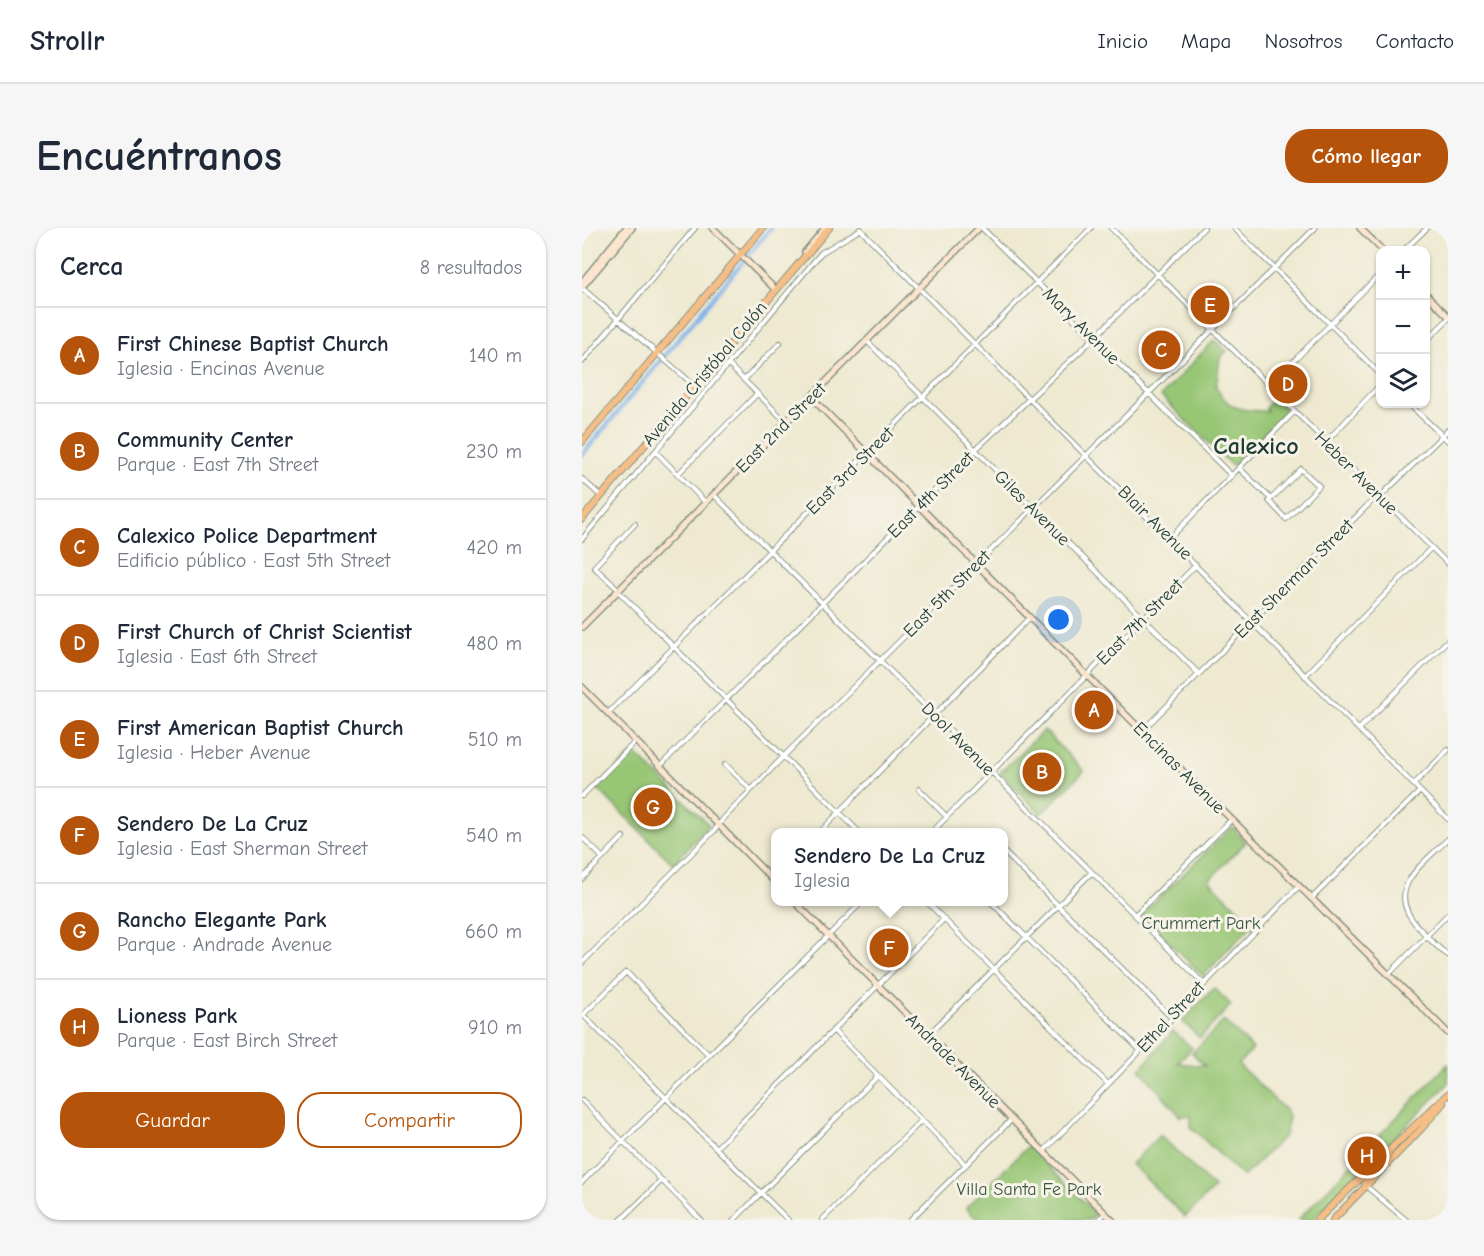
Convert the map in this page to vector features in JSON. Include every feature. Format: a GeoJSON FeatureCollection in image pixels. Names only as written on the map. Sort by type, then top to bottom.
{"type":"FeatureCollection","features":[{"type":"Feature","properties":{"kind":"main road"},"geometry":{"type":"LineString","coordinates":[[582,442],[764,228]]}},
{"type":"Feature","properties":{"kind":"main road","name":"Avenida Cristóbal Colón"},"geometry":{"type":"LineString","coordinates":[[582,519],[827,228]]}},
{"type":"Feature","properties":{"kind":"main road"},"geometry":{"type":"LineString","coordinates":[[1317,1220],[1399,1138],[1448,1095]]}},
{"type":"Feature","properties":{"kind":"main road"},"geometry":{"type":"LineString","coordinates":[[1332,1220],[1422,1128],[1448,1095]]}},
{"type":"Feature","properties":{"kind":"main road"},"geometry":{"type":"LineString","coordinates":[[1366,1186],[1367,1178],[1388,1156],[1399,1138]]}},
{"type":"Feature","properties":{"kind":"street"},"geometry":{"type":"LineString","coordinates":[[582,282],[626,228]]}},
{"type":"Feature","properties":{"kind":"street"},"geometry":{"type":"LineString","coordinates":[[632,228],[582,288],[695,386]]}},
{"type":"Feature","properties":{"kind":"street"},"geometry":{"type":"LineString","coordinates":[[582,362],[695,228]]}},
{"type":"Feature","properties":{"kind":"street"},"geometry":{"type":"LineString","coordinates":[[713,228],[776,290]]}},
{"type":"Feature","properties":{"kind":"street","name":"Mary Avenue"},"geometry":{"type":"LineString","coordinates":[[981,228],[1232,476]]}},
{"type":"Feature","properties":{"kind":"street","name":"East 2nd Street"},"geometry":{"type":"LineString","coordinates":[[582,627],[981,228]]}},
{"type":"Feature","properties":{"kind":"street","name":"East 3rd Street"},"geometry":{"type":"LineString","coordinates":[[608,713],[1091,228]]}},
{"type":"Feature","properties":{"kind":"street","name":"Heber Avenue"},"geometry":{"type":"LineString","coordinates":[[1111,228],[1448,564]]}},
{"type":"Feature","properties":{"kind":"street","name":"East 4th Street"},"geometry":{"type":"LineString","coordinates":[[660,765],[975,450],[1158,276],[1204,228]]}},
{"type":"Feature","properties":{"kind":"street"},"geometry":{"type":"LineString","coordinates":[[1234,228],[1376,370]]}},
{"type":"Feature","properties":{"kind":"street","name":"East 5th Street"},"geometry":{"type":"LineString","coordinates":[[582,963],[783,757],[1315,228]]}},
{"type":"Feature","properties":{"kind":"street"},"geometry":{"type":"LineString","coordinates":[[1360,228],[1378,246]]}},
{"type":"Feature","properties":{"kind":"street"},"geometry":{"type":"LineString","coordinates":[[1408,246],[1427,228]]}},
{"type":"Feature","properties":{"kind":"street"},"geometry":{"type":"LineString","coordinates":[[582,539],[821,253],[861,229]]}},
{"type":"Feature","properties":{"kind":"street","name":"Blair Avenue"},"geometry":{"type":"LineString","coordinates":[[861,229],[1448,819]]}},
{"type":"Feature","properties":{"kind":"street"},"geometry":{"type":"LineString","coordinates":[[1269,386],[1376,278]]}},
{"type":"Feature","properties":{"kind":"street"},"geometry":{"type":"LineString","coordinates":[[1430,299],[1448,317],[1430,336]]}},
{"type":"Feature","properties":{"kind":"street","name":"Giles Avenue"},"geometry":{"type":"LineString","coordinates":[[867,341],[1199,674]]}},
{"type":"Feature","properties":{"kind":"street"},"geometry":{"type":"LineString","coordinates":[[744,380],[780,343]]}},
{"type":"Feature","properties":{"kind":"street"},"geometry":{"type":"LineString","coordinates":[[729,365],[786,422]]}},
{"type":"Feature","properties":{"kind":"street"},"geometry":{"type":"LineString","coordinates":[[1326,442],[1376,390]]}},
{"type":"Feature","properties":{"kind":"street"},"geometry":{"type":"LineString","coordinates":[[678,474],[758,394]]}},
{"type":"Feature","properties":{"kind":"street","name":"Encinas Avenue"},"geometry":{"type":"LineString","coordinates":[[811,397],[1231,820],[1448,1033]]}},
{"type":"Feature","properties":{"kind":"street"},"geometry":{"type":"LineString","coordinates":[[1413,408],[1448,441]]}},
{"type":"Feature","properties":{"kind":"street"},"geometry":{"type":"LineString","coordinates":[[1169,539],[1294,412]]}},
{"type":"Feature","properties":{"kind":"street","name":"East Sherman Street"},"geometry":{"type":"LineString","coordinates":[[1142,731],[1372,501],[1380,497],[1448,430]]}},
{"type":"Feature","properties":{"kind":"street"},"geometry":{"type":"LineString","coordinates":[[656,452],[706,503]]}},
{"type":"Feature","properties":{"kind":"street"},"geometry":{"type":"LineString","coordinates":[[1239,468],[1271,499],[1269,501],[1286,519],[1318,486],[1301,469],[1271,499]]}},
{"type":"Feature","properties":{"kind":"street"},"geometry":{"type":"LineString","coordinates":[[582,479],[601,496]]}},
{"type":"Feature","properties":{"kind":"street","name":"Dool Avenue"},"geometry":{"type":"LineString","coordinates":[[714,495],[1203,983]]}},
{"type":"Feature","properties":{"kind":"street"},"geometry":{"type":"LineString","coordinates":[[635,524],[594,567],[855,828]]}},
{"type":"Feature","properties":{"kind":"street"},"geometry":{"type":"LineString","coordinates":[[1305,676],[1431,548]]}},
{"type":"Feature","properties":{"kind":"street","name":"East 7th Street"},"geometry":{"type":"LineString","coordinates":[[936,828],[1196,565]]}},
{"type":"Feature","properties":{"kind":"street"},"geometry":{"type":"LineString","coordinates":[[824,828],[1030,617]]}},
{"type":"Feature","properties":{"kind":"street"},"geometry":{"type":"LineString","coordinates":[[1359,729],[1448,640]]}},
{"type":"Feature","properties":{"kind":"street"},"geometry":{"type":"LineString","coordinates":[[582,687],[771,877]]}},
{"type":"Feature","properties":{"kind":"street"},"geometry":{"type":"LineString","coordinates":[[582,796],[636,741]]}},
{"type":"Feature","properties":{"kind":"street"},"geometry":{"type":"LineString","coordinates":[[1414,784],[1448,750]]}},
{"type":"Feature","properties":{"kind":"street"},"geometry":{"type":"LineString","coordinates":[[725,764],[751,790]]}},
{"type":"Feature","properties":{"kind":"street"},"geometry":{"type":"LineString","coordinates":[[920,789],[947,817]]}},
{"type":"Feature","properties":{"kind":"street"},"geometry":{"type":"LineString","coordinates":[[1312,898],[1420,790]]}},
{"type":"Feature","properties":{"kind":"street"},"geometry":{"type":"LineString","coordinates":[[1135,915],[1231,820]]}},
{"type":"Feature","properties":{"kind":"street"},"geometry":{"type":"LineString","coordinates":[[582,837],[603,858]]}},
{"type":"Feature","properties":{"kind":"street"},"geometry":{"type":"LineString","coordinates":[[582,879],[623,837]]}},
{"type":"Feature","properties":{"kind":"street"},"geometry":{"type":"LineString","coordinates":[[1448,839],[1414,873],[1405,889],[1406,913],[1426,936],[1448,955]]}},
{"type":"Feature","properties":{"kind":"street"},"geometry":{"type":"LineString","coordinates":[[1008,856],[1171,1017]]}},
{"type":"Feature","properties":{"kind":"street"},"geometry":{"type":"LineString","coordinates":[[928,1035],[1091,873]]}},
{"type":"Feature","properties":{"kind":"street","name":"Ethel Street"},"geometry":{"type":"LineString","coordinates":[[1044,1151],[1299,885]]}},
{"type":"Feature","properties":{"kind":"street","name":"Andrade Avenue"},"geometry":{"type":"LineString","coordinates":[[799,906],[1112,1220]]}},
{"type":"Feature","properties":{"kind":"street"},"geometry":{"type":"LineString","coordinates":[[582,1182],[858,906]]}},
{"type":"Feature","properties":{"kind":"street"},"geometry":{"type":"LineString","coordinates":[[931,906],[1108,1084]]}},
{"type":"Feature","properties":{"kind":"street"},"geometry":{"type":"LineString","coordinates":[[996,906],[1140,1050]]}},
{"type":"Feature","properties":{"kind":"street"},"geometry":{"type":"LineString","coordinates":[[1389,974],[1448,914]]}},
{"type":"Feature","properties":{"kind":"street"},"geometry":{"type":"LineString","coordinates":[[716,1148],[945,919]]}},
{"type":"Feature","properties":{"kind":"street"},"geometry":{"type":"LineString","coordinates":[[709,1055],[626,972],[583,1014],[788,1220]]}},
{"type":"Feature","properties":{"kind":"street"},"geometry":{"type":"LineString","coordinates":[[833,1030],[966,1165]]}},
{"type":"Feature","properties":{"kind":"street"},"geometry":{"type":"LineString","coordinates":[[734,1220],[878,1076]]}},
{"type":"Feature","properties":{"kind":"street"},"geometry":{"type":"LineString","coordinates":[[583,1103],[701,1220]]}},
{"type":"Feature","properties":{"kind":"street"},"geometry":{"type":"LineString","coordinates":[[910,1220],[1012,1119]]}},
{"type":"Feature","properties":{"kind":"street"},"geometry":{"type":"LineString","coordinates":[[822,1220],[922,1120]]}},
{"type":"Feature","properties":{"kind":"street"},"geometry":{"type":"LineString","coordinates":[[621,1220],[662,1180]]}},
{"type":"Feature","properties":{"kind":"street"},"geometry":{"type":"LineString","coordinates":[[1366,1186],[1406,1220]]}},
{"type":"Feature","properties":{"kind":"street"},"geometry":{"type":"LineString","coordinates":[[1098,1220],[1105,1213]]}},
{"type":"Feature","properties":{"kind":"green space"},"geometry":{"type":"Polygon","coordinates":[[[1214,340],[1227,351],[1220,358],[1216,387],[1231,405],[1243,409],[1267,411],[1266,407],[1275,398],[1287,410],[1232,466],[1161,396],[1214,340]]]}},
{"type":"Feature","properties":{"kind":"green space"},"geometry":{"type":"Polygon","coordinates":[[[1044,730],[1084,771],[1041,814],[1000,773],[1044,730]]]}},
{"type":"Feature","properties":{"kind":"green space"},"geometry":{"type":"Polygon","coordinates":[[[634,752],[709,825],[673,864],[597,788],[634,752]]]}},
{"type":"Feature","properties":{"kind":"green space","name":"Crummert Park"},"geometry":{"type":"Polygon","coordinates":[[[1232,827],[1246,842],[1209,880],[1253,924],[1203,976],[1141,915],[1232,827]]]}},
{"type":"Feature","properties":{"kind":"green space"},"geometry":{"type":"Polygon","coordinates":[[[1214,988],[1231,1005],[1200,1038],[1182,1021],[1214,988]]]}},
{"type":"Feature","properties":{"kind":"green space"},"geometry":{"type":"Polygon","coordinates":[[[1224,1021],[1253,1049],[1238,1064],[1285,1110],[1289,1117],[1285,1135],[1243,1177],[1191,1127],[1191,1117],[1188,1115],[1181,1117],[1140,1069],[1173,1031],[1192,1048],[1178,1063],[1205,1066],[1192,1053],[1224,1021]]]}},
{"type":"Feature","properties":{"kind":"green space"},"geometry":{"type":"Polygon","coordinates":[[[1448,1064],[1448,1084],[1312,1220],[1298,1220],[1448,1064]]]}},
{"type":"Feature","properties":{"kind":"green space"},"geometry":{"type":"Polygon","coordinates":[[[1160,1135],[1214,1188],[1185,1217],[1131,1164],[1160,1135]]]}},
{"type":"Feature","properties":{"kind":"green space","name":"Villa Santa Fe Park"},"geometry":{"type":"Polygon","coordinates":[[[1028,1146],[1096,1214],[1090,1220],[978,1220],[966,1208],[1028,1146]]]}},
{"type":"Feature","properties":{"kind":"waterway"},"geometry":{"type":"LineString","coordinates":[[582,455],[771,228]]}},
{"type":"Feature","properties":{"kind":"place","name":"First American Baptist Church"},"geometry":{"type":"Point","coordinates":[1210,305]}},
{"type":"Feature","properties":{"kind":"place","name":"Calexico Police Department"},"geometry":{"type":"Point","coordinates":[1161,350]}},
{"type":"Feature","properties":{"kind":"place","name":"First Church of Christ Scientist"},"geometry":{"type":"Point","coordinates":[1288,384]}},
{"type":"Feature","properties":{"kind":"place","name":"First Chinese Baptist Church"},"geometry":{"type":"Point","coordinates":[1094,710]}},
{"type":"Feature","properties":{"kind":"place","name":"Community Center"},"geometry":{"type":"Point","coordinates":[1042,772]}},
{"type":"Feature","properties":{"kind":"place","name":"Rancho Elegante Park"},"geometry":{"type":"Point","coordinates":[653,807]}},
{"type":"Feature","properties":{"kind":"place","name":"Sendero De La Cruz"},"geometry":{"type":"Point","coordinates":[889,948]}},
{"type":"Feature","properties":{"kind":"place","name":"Lioness Park"},"geometry":{"type":"Point","coordinates":[1367,1156]}},
{"type":"Feature","properties":{"kind":"district","name":"Calexico"},"geometry":{"type":"Point","coordinates":[1256,446]}}]}
